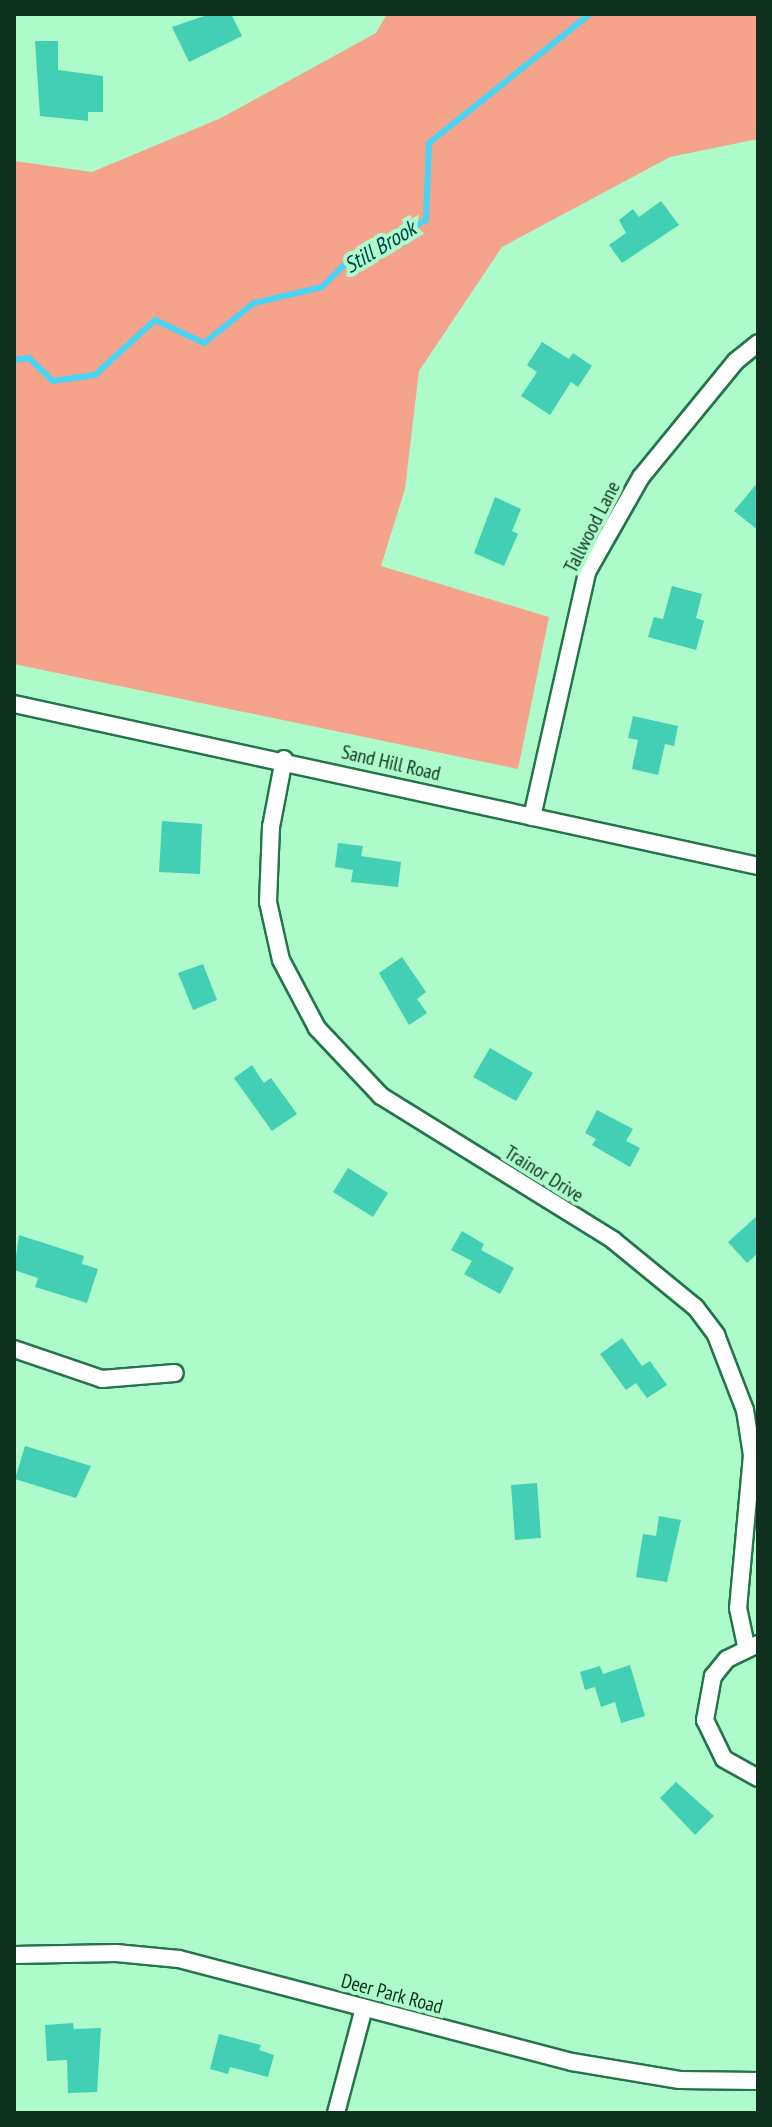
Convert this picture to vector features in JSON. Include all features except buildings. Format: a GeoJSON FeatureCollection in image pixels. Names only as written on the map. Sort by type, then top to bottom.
{"type":"FeatureCollection","features":[{"type":"Feature","properties":{"kind":"street","name":"Tallwood Lane"},"geometry":{"type":"LineString","coordinates":[[532,817],[587,572],[641,477],[736,361],[758,343]]}},
{"type":"Feature","properties":{"kind":"street","name":"Sand Hill Road"},"geometry":{"type":"LineString","coordinates":[[14,704],[284,759],[758,866]]}},
{"type":"Feature","properties":{"kind":"street","name":"Trainor Drive"},"geometry":{"type":"LineString","coordinates":[[284,759],[271,827],[268,902],[281,960],[317,1028],[381,1096],[613,1240],[696,1308],[716,1335],[745,1410],[752,1455],[738,1608],[752,1645],[713,1676],[705,1720],[724,1759],[758,1778]]}},
{"type":"Feature","properties":{"kind":"street"},"geometry":{"type":"LineString","coordinates":[[14,1349],[102,1379],[175,1373]]}},
{"type":"Feature","properties":{"kind":"street","name":"Deer Park Road"},"geometry":{"type":"LineString","coordinates":[[14,1955],[116,1953],[179,1959],[639,2075],[758,2081]]}},
{"type":"Feature","properties":{"kind":"street"},"geometry":{"type":"LineString","coordinates":[[336,2113],[364,2008]]}},
{"type":"Feature","properties":{"kind":"shaded area"},"geometry":{"type":"Polygon","coordinates":[[[387,14],[758,14],[758,139],[670,157],[502,247],[419,371],[405,489],[381,566],[549,617],[518,769],[14,664],[14,161],[92,172],[221,118],[376,33],[387,14]]]}},
{"type":"Feature","properties":{"kind":"waterway","name":"Still Brook"},"geometry":{"type":"LineString","coordinates":[[14,360],[29,358],[53,381],[95,375],[155,320],[204,343],[254,303],[322,287],[343,266],[426,220],[429,143],[590,14]]}}]}
